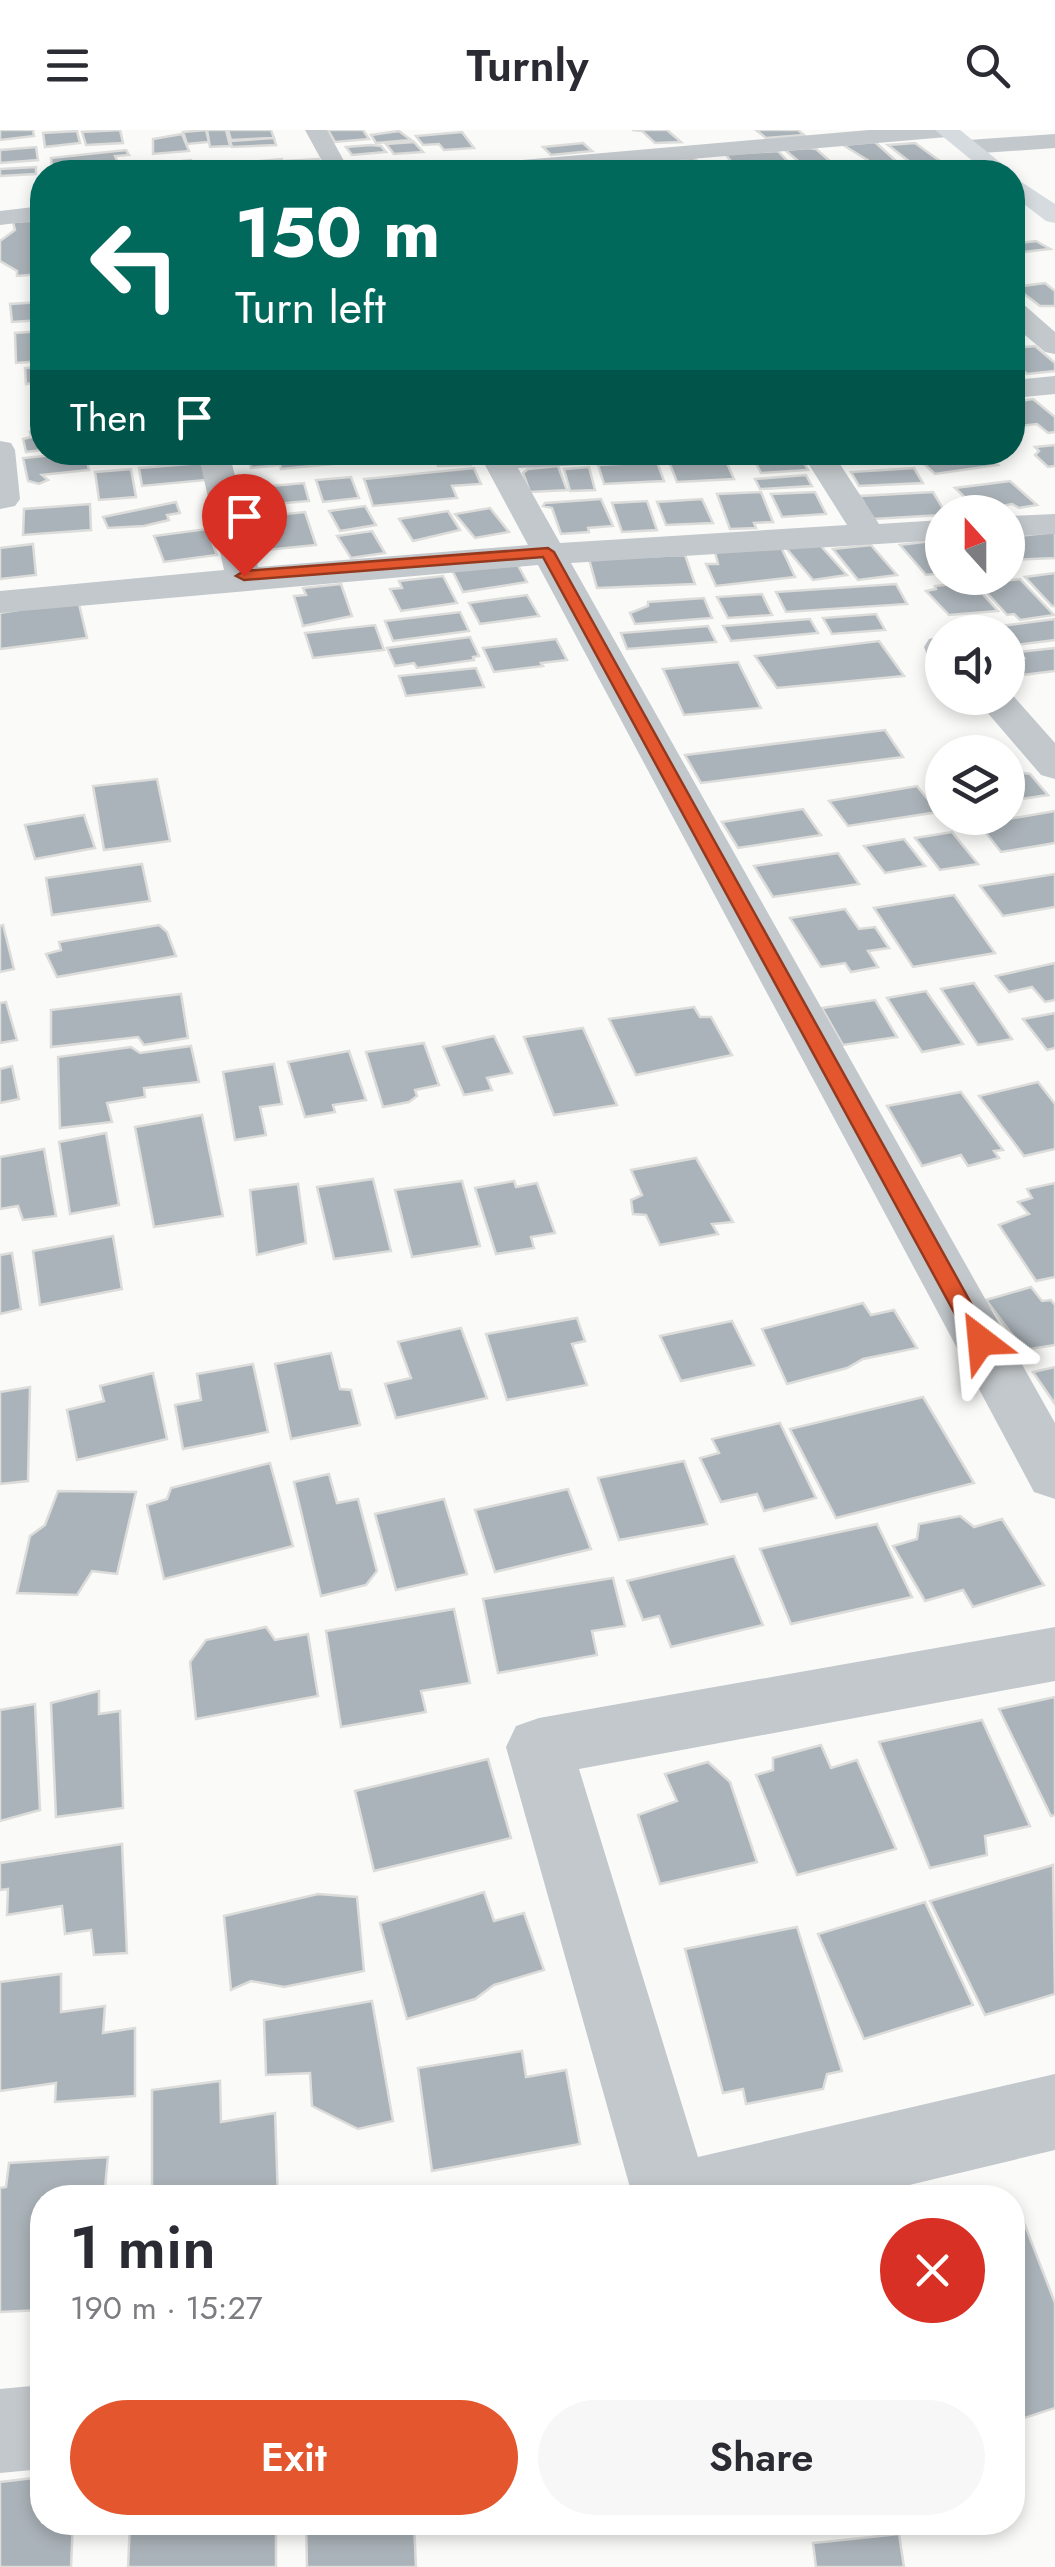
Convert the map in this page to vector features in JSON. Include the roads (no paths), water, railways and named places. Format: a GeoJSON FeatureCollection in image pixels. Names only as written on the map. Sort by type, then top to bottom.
{"type":"FeatureCollection","features":[{"type":"Feature","properties":{"kind":"main road"},"geometry":{"type":"LineString","coordinates":[[947,130],[985,160]]}},
{"type":"Feature","properties":{"kind":"main road"},"geometry":{"type":"LineString","coordinates":[[1044,198],[1055,216]]}},
{"type":"Feature","properties":{"kind":"street"},"geometry":{"type":"LineString","coordinates":[[316,130],[332,160]]}},
{"type":"Feature","properties":{"kind":"street"},"geometry":{"type":"LineString","coordinates":[[621,160],[815,136],[947,130]]}},
{"type":"Feature","properties":{"kind":"street"},"geometry":{"type":"LineString","coordinates":[[815,136],[843,160]]}},
{"type":"Feature","properties":{"kind":"street"},"geometry":{"type":"LineString","coordinates":[[968,147],[1055,141]]}},
{"type":"Feature","properties":{"kind":"street"},"geometry":{"type":"LineString","coordinates":[[520,142],[545,160]]}},
{"type":"Feature","properties":{"kind":"street"},"geometry":{"type":"LineString","coordinates":[[0,218],[30,215]]}},
{"type":"Feature","properties":{"kind":"street"},"geometry":{"type":"LineString","coordinates":[[1025,319],[1055,346]]}},
{"type":"Feature","properties":{"kind":"street"},"geometry":{"type":"LineString","coordinates":[[1025,388],[1055,385]]}},
{"type":"Feature","properties":{"kind":"street"},"geometry":{"type":"LineString","coordinates":[[0,450],[4,499],[0,499]]}},
{"type":"Feature","properties":{"kind":"street"},"geometry":{"type":"LineString","coordinates":[[216,465],[244,576]]}},
{"type":"Feature","properties":{"kind":"street"},"geometry":{"type":"LineString","coordinates":[[500,465],[1055,1476]]}},
{"type":"Feature","properties":{"kind":"street"},"geometry":{"type":"LineString","coordinates":[[825,465],[870,534]]}},
{"type":"Feature","properties":{"kind":"street"},"geometry":{"type":"LineString","coordinates":[[1025,525],[1055,524]]}},
{"type":"Feature","properties":{"kind":"street"},"geometry":{"type":"LineString","coordinates":[[0,602],[244,576],[548,552],[925,531]]}},
{"type":"Feature","properties":{"kind":"street"},"geometry":{"type":"LineString","coordinates":[[1009,715],[1055,766]]}},
{"type":"Feature","properties":{"kind":"street"},"geometry":{"type":"LineString","coordinates":[[668,2185],[539,1747],[1055,1654]]}},
{"type":"Feature","properties":{"kind":"street"},"geometry":{"type":"LineString","coordinates":[[746,2185],[1055,2112]]}},
{"type":"Feature","properties":{"kind":"street"},"geometry":{"type":"LineString","coordinates":[[0,2430],[30,2428]]}}]}
